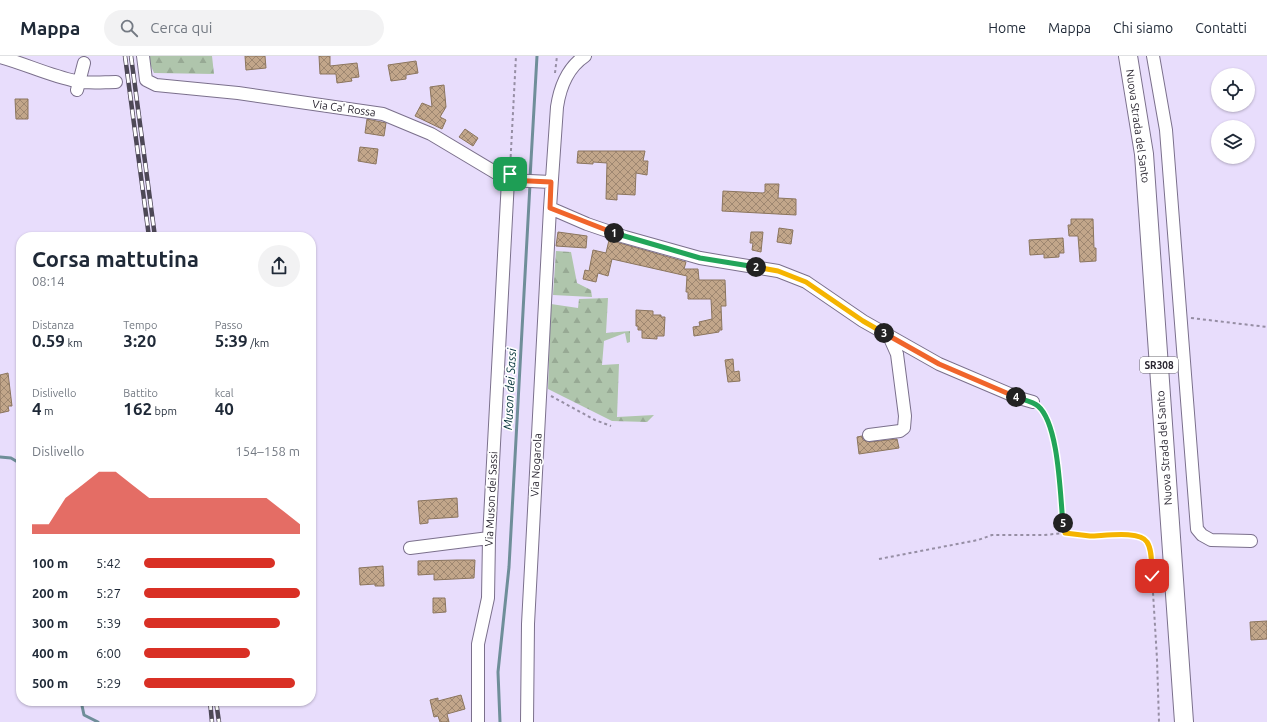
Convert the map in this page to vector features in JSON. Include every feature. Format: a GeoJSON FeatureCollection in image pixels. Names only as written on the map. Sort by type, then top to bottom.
{"type":"FeatureCollection","features":[{"type":"Feature","properties":{"kind":"highway","name":"Nuova Strada del Santo"},"geometry":{"type":"LineString","coordinates":[[1128,56],[1144,154],[1184,722]]}},
{"type":"Feature","properties":{"kind":"street","name":"Via Ca' Rossa"},"geometry":{"type":"LineString","coordinates":[[143,56],[146,80],[156,85],[238,93],[382,114],[432,134],[511,180],[549,182]]}},
{"type":"Feature","properties":{"kind":"street"},"geometry":{"type":"LineString","coordinates":[[585,56],[571,69],[559,93],[549,182],[550,208],[625,237],[700,258],[778,271],[813,286],[863,321],[939,364],[1019,398],[1033,402]]}},
{"type":"Feature","properties":{"kind":"street"},"geometry":{"type":"LineString","coordinates":[[1153,56],[1166,130],[1197,528],[1202,535],[1211,540],[1251,541]]}},
{"type":"Feature","properties":{"kind":"street"},"geometry":{"type":"LineString","coordinates":[[0,57],[21,63],[78,86],[116,82]]}},
{"type":"Feature","properties":{"kind":"street"},"geometry":{"type":"LineString","coordinates":[[78,86],[84,63]]}},
{"type":"Feature","properties":{"kind":"street","name":"Via Muson dei Sassi"},"geometry":{"type":"LineString","coordinates":[[478,722],[478,644],[488,598],[489,538],[511,180]]}},
{"type":"Feature","properties":{"kind":"street","name":"Via Nogarola"},"geometry":{"type":"LineString","coordinates":[[527,722],[528,624],[550,208]]}},
{"type":"Feature","properties":{"kind":"street"},"geometry":{"type":"LineString","coordinates":[[869,435],[900,431],[904,428],[905,416],[897,354],[889,336]]}},
{"type":"Feature","properties":{"kind":"street"},"geometry":{"type":"LineString","coordinates":[[410,548],[489,538]]}},
{"type":"Feature","properties":{"kind":"path"},"geometry":{"type":"LineString","coordinates":[[511,180],[510,164],[516,56]]}},
{"type":"Feature","properties":{"kind":"path"},"geometry":{"type":"LineString","coordinates":[[555,75],[557,56]]}},
{"type":"Feature","properties":{"kind":"path"},"geometry":{"type":"LineString","coordinates":[[1180,317],[1267,327]]}},
{"type":"Feature","properties":{"kind":"path"},"geometry":{"type":"LineString","coordinates":[[540,393],[550,395],[595,420],[611,426]]}},
{"type":"Feature","properties":{"kind":"path"},"geometry":{"type":"LineString","coordinates":[[1033,402],[1040,407],[1051,428],[1057,459],[1065,533]]}},
{"type":"Feature","properties":{"kind":"path"},"geometry":{"type":"LineString","coordinates":[[879,559],[992,536],[1044,536],[1065,533],[1091,536],[1126,535],[1143,538],[1147,542],[1150,550],[1153,584],[1159,722]]}},
{"type":"Feature","properties":{"kind":"green space"},"geometry":{"type":"Polygon","coordinates":[[[149,56],[212,56],[214,74],[154,73],[150,64],[149,56]]]}},
{"type":"Feature","properties":{"kind":"green space"},"geometry":{"type":"Polygon","coordinates":[[[556,251],[571,252],[577,283],[591,290],[592,297],[553,295],[556,251]]]}},
{"type":"Feature","properties":{"kind":"green space"},"geometry":{"type":"Polygon","coordinates":[[[608,298],[606,333],[630,331],[630,342],[627,343],[625,333],[604,341],[602,365],[619,364],[617,417],[654,415],[647,422],[612,421],[548,389],[551,304],[578,308],[579,299],[608,298]]]}},
{"type":"Feature","properties":{"kind":"building"},"geometry":{"type":"Polygon","coordinates":[[[245,56],[265,56],[266,68],[246,70],[245,56]]]}},
{"type":"Feature","properties":{"kind":"building"},"geometry":{"type":"Polygon","coordinates":[[[319,56],[330,56],[330,66],[357,63],[359,77],[351,78],[352,81],[337,83],[336,74],[320,74],[319,56]]]}},
{"type":"Feature","properties":{"kind":"building"},"geometry":{"type":"Polygon","coordinates":[[[416,61],[418,73],[406,75],[406,79],[391,81],[388,65],[416,61]]]}},
{"type":"Feature","properties":{"kind":"building"},"geometry":{"type":"Polygon","coordinates":[[[444,85],[446,107],[440,117],[446,120],[442,129],[415,116],[422,103],[432,107],[430,87],[444,85]]]}},
{"type":"Feature","properties":{"kind":"building"},"geometry":{"type":"Polygon","coordinates":[[[15,99],[28,99],[28,119],[16,119],[15,99]]]}},
{"type":"Feature","properties":{"kind":"building"},"geometry":{"type":"Polygon","coordinates":[[[367,119],[386,123],[384,136],[365,133],[367,119]]]}},
{"type":"Feature","properties":{"kind":"building"},"geometry":{"type":"Polygon","coordinates":[[[465,129],[478,138],[473,146],[459,137],[465,129]]]}},
{"type":"Feature","properties":{"kind":"building"},"geometry":{"type":"Polygon","coordinates":[[[360,147],[378,149],[376,164],[358,161],[360,147]]]}},
{"type":"Feature","properties":{"kind":"building"},"geometry":{"type":"Polygon","coordinates":[[[578,151],[645,151],[643,161],[648,161],[647,175],[636,173],[635,195],[617,194],[617,200],[606,199],[607,163],[577,163],[578,151]]]}},
{"type":"Feature","properties":{"kind":"building"},"geometry":{"type":"Polygon","coordinates":[[[765,184],[779,184],[778,198],[796,199],[796,215],[722,211],[723,191],[763,193],[765,192],[765,184]]]}},
{"type":"Feature","properties":{"kind":"building"},"geometry":{"type":"Polygon","coordinates":[[[1071,219],[1093,219],[1096,261],[1080,262],[1078,236],[1069,236],[1068,225],[1071,225],[1071,219]]]}},
{"type":"Feature","properties":{"kind":"building"},"geometry":{"type":"Polygon","coordinates":[[[779,228],[793,230],[791,244],[777,242],[779,228]]]}},
{"type":"Feature","properties":{"kind":"building"},"geometry":{"type":"Polygon","coordinates":[[[558,232],[587,236],[586,248],[556,246],[558,232]]]}},
{"type":"Feature","properties":{"kind":"building"},"geometry":{"type":"Polygon","coordinates":[[[751,232],[763,232],[761,252],[752,250],[753,243],[750,243],[751,232]]]}},
{"type":"Feature","properties":{"kind":"building"},"geometry":{"type":"Polygon","coordinates":[[[1063,238],[1064,253],[1059,253],[1059,257],[1044,258],[1044,254],[1030,255],[1029,240],[1063,238]]]}},
{"type":"Feature","properties":{"kind":"building"},"geometry":{"type":"Polygon","coordinates":[[[609,240],[686,262],[684,269],[698,269],[699,280],[725,280],[726,306],[721,306],[722,330],[719,330],[719,332],[694,336],[693,327],[700,326],[699,322],[712,319],[711,299],[688,299],[688,292],[686,292],[687,276],[612,259],[608,276],[598,273],[596,282],[583,279],[585,270],[589,271],[593,250],[606,253],[609,240]]]}},
{"type":"Feature","properties":{"kind":"building"},"geometry":{"type":"Polygon","coordinates":[[[636,310],[653,311],[653,315],[661,315],[661,317],[665,317],[664,336],[657,336],[657,339],[642,338],[642,330],[638,330],[638,326],[636,326],[636,310]]]}},
{"type":"Feature","properties":{"kind":"building"},"geometry":{"type":"Polygon","coordinates":[[[733,359],[734,372],[739,371],[740,381],[728,382],[725,360],[733,359]]]}},
{"type":"Feature","properties":{"kind":"building"},"geometry":{"type":"Polygon","coordinates":[[[8,373],[12,406],[8,406],[9,411],[0,413],[0,375],[8,373]]]}},
{"type":"Feature","properties":{"kind":"building"},"geometry":{"type":"Polygon","coordinates":[[[862,436],[863,440],[870,442],[897,439],[899,448],[859,454],[857,437],[862,436]]]}},
{"type":"Feature","properties":{"kind":"building"},"geometry":{"type":"Polygon","coordinates":[[[457,498],[458,517],[428,519],[428,523],[420,524],[418,501],[457,498]]]}},
{"type":"Feature","properties":{"kind":"building"},"geometry":{"type":"Polygon","coordinates":[[[475,560],[474,578],[434,580],[434,574],[418,575],[418,561],[475,560]]]}},
{"type":"Feature","properties":{"kind":"building"},"geometry":{"type":"Polygon","coordinates":[[[383,566],[384,586],[375,586],[375,584],[360,585],[359,568],[383,566]]]}},
{"type":"Feature","properties":{"kind":"building"},"geometry":{"type":"Polygon","coordinates":[[[433,598],[445,598],[446,612],[433,613],[433,598]]]}},
{"type":"Feature","properties":{"kind":"building"},"geometry":{"type":"Polygon","coordinates":[[[1267,621],[1267,639],[1251,640],[1250,622],[1267,621]]]}},
{"type":"Feature","properties":{"kind":"building"},"geometry":{"type":"Polygon","coordinates":[[[461,695],[465,709],[447,714],[449,722],[440,722],[438,716],[434,717],[430,700],[438,698],[438,701],[461,695]]]}},
{"type":"Feature","properties":{"kind":"waterway","name":"Muson dei Sassi"},"geometry":{"type":"LineString","coordinates":[[530,178],[537,56]]}},
{"type":"Feature","properties":{"kind":"waterway","name":"Muson dei Sassi"},"geometry":{"type":"LineString","coordinates":[[500,722],[498,672],[509,567],[530,184]]}},
{"type":"Feature","properties":{"kind":"waterway"},"geometry":{"type":"LineString","coordinates":[[0,457],[11,458],[16,461]]}},
{"type":"Feature","properties":{"kind":"waterway"},"geometry":{"type":"LineString","coordinates":[[82,706],[84,715],[98,722]]}},
{"type":"Feature","properties":{"kind":"railway"},"geometry":{"type":"LineString","coordinates":[[125,56],[148,232]]}},
{"type":"Feature","properties":{"kind":"railway"},"geometry":{"type":"LineString","coordinates":[[131,56],[154,232]]}},
{"type":"Feature","properties":{"kind":"railway"},"geometry":{"type":"LineString","coordinates":[[210,706],[212,722]]}},
{"type":"Feature","properties":{"kind":"railway"},"geometry":{"type":"LineString","coordinates":[[217,706],[219,722]]}},
{"type":"Feature","properties":{"kind":"route"},"geometry":{"type":"LineString","coordinates":[[510,174],[508,180],[551,182],[550,208],[587,224],[625,237],[700,258],[778,271],[806,282],[863,321],[939,364],[1019,398],[1033,402],[1040,407],[1051,428],[1057,459],[1065,533],[1091,536],[1126,535],[1143,538],[1147,542],[1150,550],[1152,576]]}}]}
